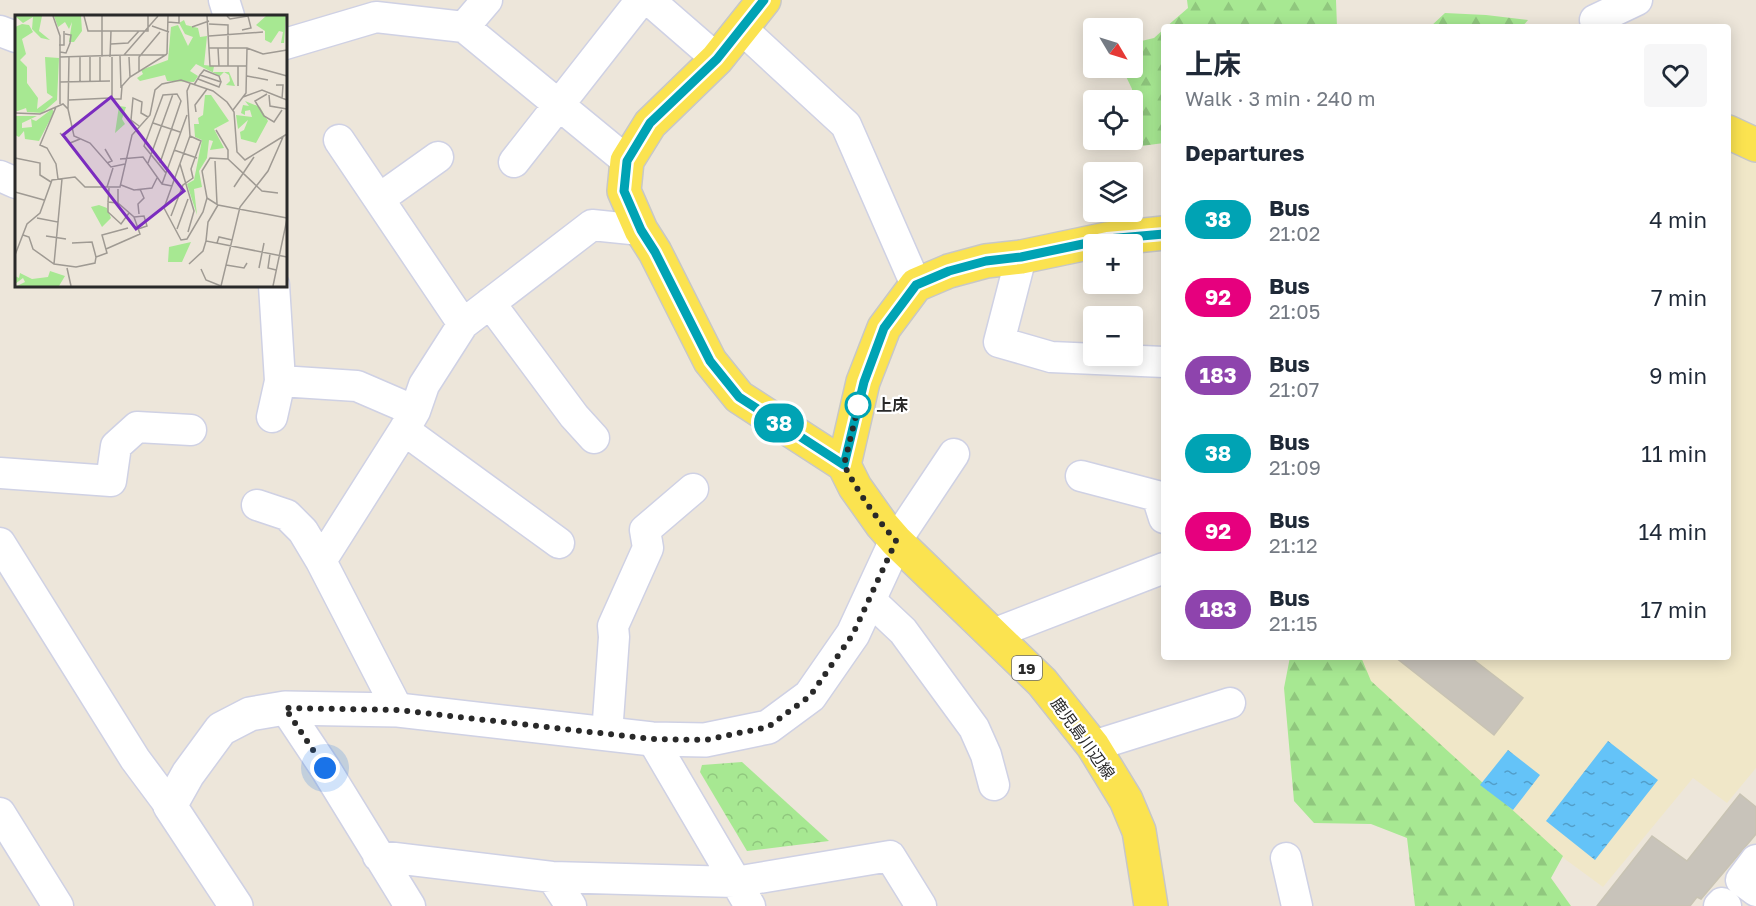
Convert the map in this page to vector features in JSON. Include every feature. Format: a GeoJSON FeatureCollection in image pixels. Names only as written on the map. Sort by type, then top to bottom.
{"type":"FeatureCollection","features":[{"type":"Feature","properties":{"kind":"main road","name":"鹿児島川辺線"},"geometry":{"type":"LineString","coordinates":[[764,0],[717,59],[650,123],[627,161],[624,191],[641,230],[655,252],[710,361],[739,397],[844,465],[855,487],[896,541],[1042,682],[1093,746],[1136,820],[1152,906]]}},
{"type":"Feature","properties":{"kind":"main road"},"geometry":{"type":"LineString","coordinates":[[1731,134],[1756,146]]}},
{"type":"Feature","properties":{"kind":"main road"},"geometry":{"type":"LineString","coordinates":[[844,465],[864,382],[884,328],[916,285],[949,271],[986,261],[1021,257],[1107,239],[1161,234]]}},
{"type":"Feature","properties":{"kind":"street"},"geometry":{"type":"LineString","coordinates":[[224,0],[229,15]]}},
{"type":"Feature","properties":{"kind":"street"},"geometry":{"type":"LineString","coordinates":[[464,27],[487,0]]}},
{"type":"Feature","properties":{"kind":"street"},"geometry":{"type":"LineString","coordinates":[[513,162],[641,0]]}},
{"type":"Feature","properties":{"kind":"street"},"geometry":{"type":"LineString","coordinates":[[649,0],[717,59]]}},
{"type":"Feature","properties":{"kind":"street"},"geometry":{"type":"LineString","coordinates":[[1596,24],[1595,20],[1637,0]]}},
{"type":"Feature","properties":{"kind":"street"},"geometry":{"type":"LineString","coordinates":[[286,44],[373,8],[464,27],[627,161]]}},
{"type":"Feature","properties":{"kind":"street"},"geometry":{"type":"LineString","coordinates":[[742,29],[846,125],[916,285]]}},
{"type":"Feature","properties":{"kind":"street"},"geometry":{"type":"LineString","coordinates":[[0,31],[15,37]]}},
{"type":"Feature","properties":{"kind":"street"},"geometry":{"type":"LineString","coordinates":[[339,141],[463,324]]}},
{"type":"Feature","properties":{"kind":"street"},"geometry":{"type":"LineString","coordinates":[[379,199],[438,158]]}},
{"type":"Feature","properties":{"kind":"street"},"geometry":{"type":"LineString","coordinates":[[0,176],[15,183]]}},
{"type":"Feature","properties":{"kind":"street"},"geometry":{"type":"LineString","coordinates":[[321,561],[410,421],[424,385],[463,324],[592,225],[641,230]]}},
{"type":"Feature","properties":{"kind":"street"},"geometry":{"type":"LineString","coordinates":[[1021,257],[999,342],[1051,357],[1161,362]]}},
{"type":"Feature","properties":{"kind":"street"},"geometry":{"type":"LineString","coordinates":[[272,417],[280,381],[274,286]]}},
{"type":"Feature","properties":{"kind":"street"},"geometry":{"type":"LineString","coordinates":[[490,303],[574,416],[594,438]]}},
{"type":"Feature","properties":{"kind":"street"},"geometry":{"type":"LineString","coordinates":[[280,381],[357,386],[410,421],[560,543]]}},
{"type":"Feature","properties":{"kind":"street"},"geometry":{"type":"LineString","coordinates":[[0,473],[111,482],[116,446],[137,427],[191,430]]}},
{"type":"Feature","properties":{"kind":"street"},"geometry":{"type":"LineString","coordinates":[[170,806],[188,774],[221,729],[250,714],[285,708],[398,710],[652,739],[705,740],[768,727],[810,696],[853,634],[896,541],[954,454]]}},
{"type":"Feature","properties":{"kind":"street"},"geometry":{"type":"LineString","coordinates":[[1081,476],[1157,496],[1161,509]]}},
{"type":"Feature","properties":{"kind":"street"},"geometry":{"type":"LineString","coordinates":[[607,734],[613,626],[648,548],[645,530],[693,489]]}},
{"type":"Feature","properties":{"kind":"street"},"geometry":{"type":"LineString","coordinates":[[257,505],[287,515],[303,531],[321,561],[398,710]]}},
{"type":"Feature","properties":{"kind":"street"},"geometry":{"type":"LineString","coordinates":[[0,543],[135,759],[170,806],[236,906]]}},
{"type":"Feature","properties":{"kind":"street"},"geometry":{"type":"LineString","coordinates":[[993,634],[1161,569]]}},
{"type":"Feature","properties":{"kind":"street"},"geometry":{"type":"LineString","coordinates":[[868,599],[903,631],[974,728],[986,755],[994,786]]}},
{"type":"Feature","properties":{"kind":"street"},"geometry":{"type":"LineString","coordinates":[[1093,746],[1230,704]]}},
{"type":"Feature","properties":{"kind":"street"},"geometry":{"type":"LineString","coordinates":[[285,708],[410,906]]}},
{"type":"Feature","properties":{"kind":"street"},"geometry":{"type":"LineString","coordinates":[[652,739],[743,894]]}},
{"type":"Feature","properties":{"kind":"street"},"geometry":{"type":"LineString","coordinates":[[0,813],[58,906]]}},
{"type":"Feature","properties":{"kind":"street"},"geometry":{"type":"LineString","coordinates":[[378,856],[552,877],[743,894],[890,856],[921,906]]}},
{"type":"Feature","properties":{"kind":"street"},"geometry":{"type":"LineString","coordinates":[[1286,858],[1297,906]]}},
{"type":"Feature","properties":{"kind":"street"},"geometry":{"type":"LineString","coordinates":[[1756,860],[1741,880],[1756,891]]}},
{"type":"Feature","properties":{"kind":"street"},"geometry":{"type":"LineString","coordinates":[[552,877],[571,906]]}},
{"type":"Feature","properties":{"kind":"street"},"geometry":{"type":"LineString","coordinates":[[1719,906],[1722,903],[1726,906]]}},
{"type":"Feature","properties":{"kind":"shaded area"},"geometry":{"type":"Polygon","coordinates":[[[1731,152],[1756,164],[1756,768],[1727,803],[1693,778],[1603,887],[1468,788],[1334,660],[1731,660],[1731,152]]]}},
{"type":"Feature","properties":{"kind":"green space"},"geometry":{"type":"Polygon","coordinates":[[[1187,0],[1336,0],[1337,24],[1169,24],[1188,8],[1187,0]]]}},
{"type":"Feature","properties":{"kind":"green space"},"geometry":{"type":"Polygon","coordinates":[[[1445,13],[1528,20],[1525,24],[1433,24],[1445,13]]]}},
{"type":"Feature","properties":{"kind":"green space"},"geometry":{"type":"Polygon","coordinates":[[[1161,32],[1161,143],[1143,146],[1143,90],[1132,90],[1127,78],[1143,78],[1143,41],[1154,38],[1161,32]]]}},
{"type":"Feature","properties":{"kind":"green space"},"geometry":{"type":"Polygon","coordinates":[[[1289,660],[1362,660],[1371,681],[1563,856],[1551,878],[1571,906],[1415,906],[1407,838],[1371,824],[1314,823],[1294,801],[1284,688],[1289,660]]]}},
{"type":"Feature","properties":{"kind":"green space"},"geometry":{"type":"Polygon","coordinates":[[[742,762],[829,841],[747,851],[700,772],[702,765],[742,762]]]}},
{"type":"Feature","properties":{"kind":"water"},"geometry":{"type":"Polygon","coordinates":[[[1608,741],[1658,780],[1595,860],[1546,821],[1608,741]]]}},
{"type":"Feature","properties":{"kind":"water"},"geometry":{"type":"Polygon","coordinates":[[[1508,750],[1540,775],[1513,810],[1480,785],[1508,750]]]}},
{"type":"Feature","properties":{"kind":"building"},"geometry":{"type":"Polygon","coordinates":[[[1399,660],[1474,660],[1523,698],[1494,735],[1399,660]]]}},
{"type":"Feature","properties":{"kind":"building"},"geometry":{"type":"Polygon","coordinates":[[[1740,794],[1756,807],[1756,834],[1701,899],[1697,897],[1690,906],[1597,906],[1652,836],[1687,861],[1740,794]]]}},
{"type":"Feature","properties":{"kind":"bus line","name":"38"},"geometry":{"type":"LineString","coordinates":[[764,0],[717,59],[650,123],[627,161],[624,191],[641,230],[655,252],[710,361],[739,397],[844,465],[864,382],[884,328],[916,285],[949,271],[986,261],[1021,257],[1107,239],[1161,234]]}},
{"type":"Feature","properties":{"kind":"place","name":"上床"},"geometry":{"type":"Point","coordinates":[858,405]}},
{"type":"Feature","properties":{"kind":"route"},"geometry":{"type":"LineString","coordinates":[[325,768],[285,708],[398,710],[652,739],[705,740],[768,727],[810,696],[853,634],[896,541],[855,487],[844,465],[859,403],[858,405]]}}]}
